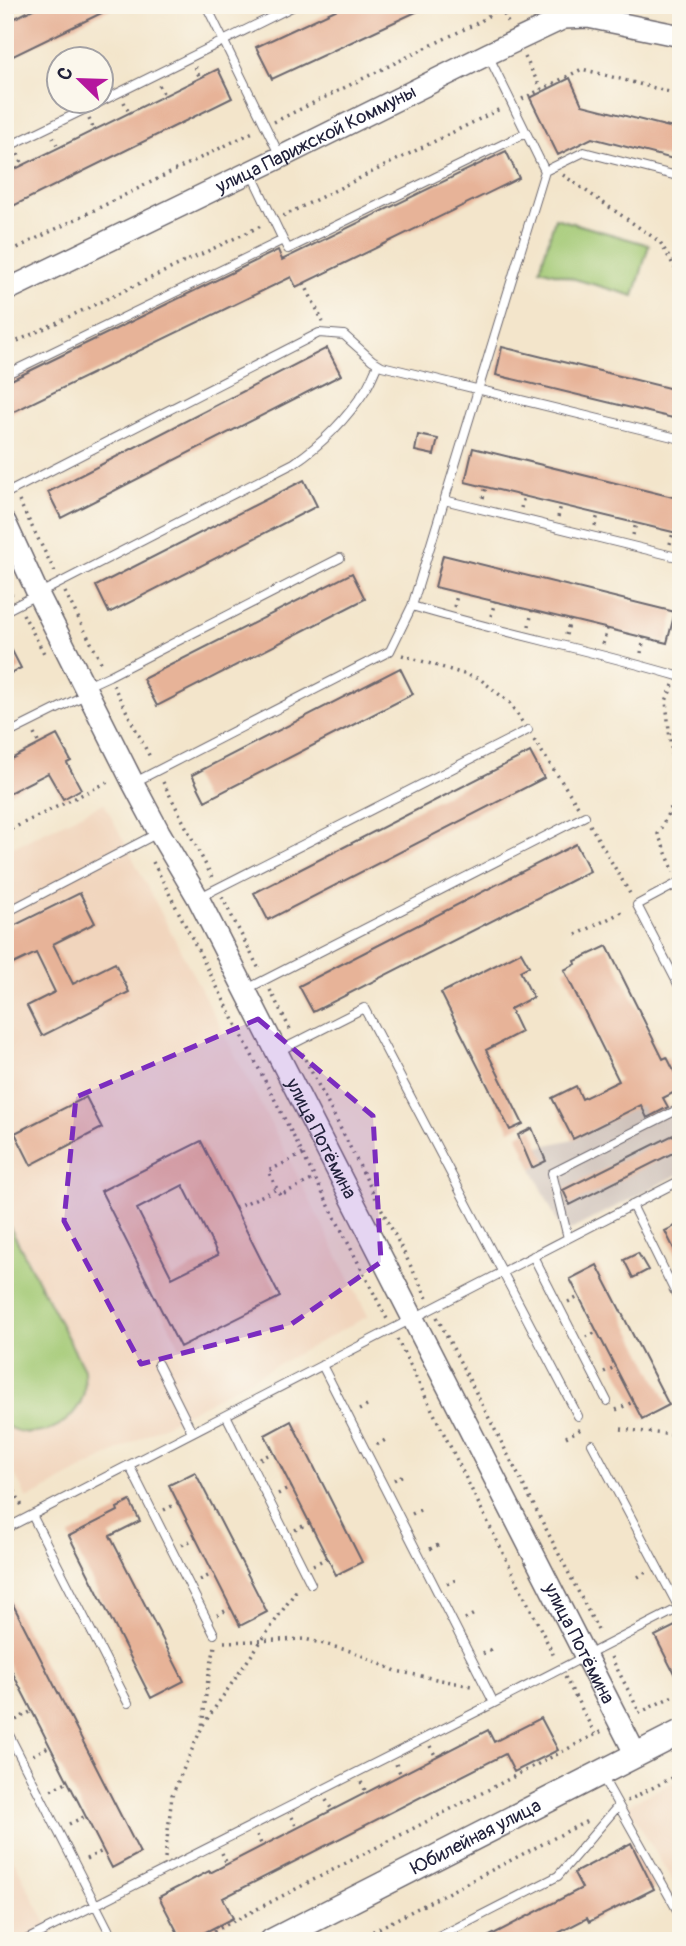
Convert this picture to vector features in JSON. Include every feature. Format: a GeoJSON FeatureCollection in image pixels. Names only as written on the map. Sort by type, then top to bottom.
{"type":"FeatureCollection","features":[{"type":"Feature","properties":{"kind":"main road","name":"Юбилейная улица"},"geometry":{"type":"LineString","coordinates":[[272,1941],[681,1732]]}},
{"type":"Feature","properties":{"kind":"street"},"geometry":{"type":"LineString","coordinates":[[543,29],[555,15],[559,5]]}},
{"type":"Feature","properties":{"kind":"street","name":"улица Парижской Коммуны"},"geometry":{"type":"LineString","coordinates":[[5,291],[564,18],[588,17],[681,36]]}},
{"type":"Feature","properties":{"kind":"street","name":"улица Потёмина"},"geometry":{"type":"LineString","coordinates":[[5,522],[133,783],[150,836],[198,898],[636,1755]]}},
{"type":"Feature","properties":{"kind":"lane"},"geometry":{"type":"LineString","coordinates":[[206,5],[281,158]]}},
{"type":"Feature","properties":{"kind":"lane"},"geometry":{"type":"LineString","coordinates":[[116,94],[296,5]]}},
{"type":"Feature","properties":{"kind":"lane"},"geometry":{"type":"LineString","coordinates":[[488,54],[526,134],[549,169]]}},
{"type":"Feature","properties":{"kind":"lane"},"geometry":{"type":"LineString","coordinates":[[5,148],[70,116]]}},
{"type":"Feature","properties":{"kind":"lane"},"geometry":{"type":"LineString","coordinates":[[250,172],[288,249],[526,134]]}},
{"type":"Feature","properties":{"kind":"lane"},"geometry":{"type":"LineString","coordinates":[[133,783],[390,651],[412,606],[549,169],[584,152],[681,177]]}},
{"type":"Feature","properties":{"kind":"lane"},"geometry":{"type":"LineString","coordinates":[[5,375],[283,240]]}},
{"type":"Feature","properties":{"kind":"lane"},"geometry":{"type":"LineString","coordinates":[[9,492],[319,332],[344,335],[378,364],[681,439]]}},
{"type":"Feature","properties":{"kind":"lane"},"geometry":{"type":"LineString","coordinates":[[5,611],[294,463],[313,450],[343,418],[367,388],[378,364]]}},
{"type":"Feature","properties":{"kind":"lane"},"geometry":{"type":"LineString","coordinates":[[444,500],[681,558]]}},
{"type":"Feature","properties":{"kind":"lane"},"geometry":{"type":"LineString","coordinates":[[5,736],[109,676],[340,558]]}},
{"type":"Feature","properties":{"kind":"lane"},"geometry":{"type":"LineString","coordinates":[[412,606],[638,663],[679,677]]}},
{"type":"Feature","properties":{"kind":"lane"},"geometry":{"type":"LineString","coordinates":[[198,898],[528,730]]}},
{"type":"Feature","properties":{"kind":"lane"},"geometry":{"type":"LineString","coordinates":[[245,990],[584,816]]}},
{"type":"Feature","properties":{"kind":"lane"},"geometry":{"type":"LineString","coordinates":[[5,913],[150,836]]}},
{"type":"Feature","properties":{"kind":"lane"},"geometry":{"type":"LineString","coordinates":[[680,886],[637,905],[681,990]]}},
{"type":"Feature","properties":{"kind":"lane"},"geometry":{"type":"LineString","coordinates":[[276,1052],[364,1008],[578,1416]]}},
{"type":"Feature","properties":{"kind":"lane"},"geometry":{"type":"LineString","coordinates":[[568,1238],[552,1173],[681,1108]]}},
{"type":"Feature","properties":{"kind":"lane"},"geometry":{"type":"LineString","coordinates":[[5,1529],[681,1180]]}},
{"type":"Feature","properties":{"kind":"lane"},"geometry":{"type":"LineString","coordinates":[[632,1205],[681,1304]]}},
{"type":"Feature","properties":{"kind":"lane"},"geometry":{"type":"LineString","coordinates":[[533,1256],[607,1401]]}},
{"type":"Feature","properties":{"kind":"lane"},"geometry":{"type":"LineString","coordinates":[[158,1364],[192,1432]]}},
{"type":"Feature","properties":{"kind":"lane"},"geometry":{"type":"LineString","coordinates":[[322,1365],[494,1703]]}},
{"type":"Feature","properties":{"kind":"lane"},"geometry":{"type":"LineString","coordinates":[[226,1415],[311,1584]]}},
{"type":"Feature","properties":{"kind":"lane"},"geometry":{"type":"LineString","coordinates":[[24,1941],[680,1607],[592,1444]]}},
{"type":"Feature","properties":{"kind":"lane"},"geometry":{"type":"LineString","coordinates":[[129,1465],[214,1634]]}},
{"type":"Feature","properties":{"kind":"lane"},"geometry":{"type":"LineString","coordinates":[[30,1516],[128,1703]]}},
{"type":"Feature","properties":{"kind":"lane"},"geometry":{"type":"LineString","coordinates":[[5,1727],[114,1941]]}},
{"type":"Feature","properties":{"kind":"lane"},"geometry":{"type":"LineString","coordinates":[[600,1773],[681,1917]]}},
{"type":"Feature","properties":{"kind":"lane"},"geometry":{"type":"LineString","coordinates":[[430,1941],[558,1876],[618,1806]]}},
{"type":"Feature","properties":{"kind":"path"},"geometry":{"type":"LineString","coordinates":[[5,348],[582,69],[681,95]]}},
{"type":"Feature","properties":{"kind":"path"},"geometry":{"type":"LineString","coordinates":[[549,169],[660,242],[681,278]]}},
{"type":"Feature","properties":{"kind":"path"},"geometry":{"type":"LineString","coordinates":[[303,283],[328,334]]}},
{"type":"Feature","properties":{"kind":"path"},"geometry":{"type":"LineString","coordinates":[[9,492],[109,676],[640,1713]]}},
{"type":"Feature","properties":{"kind":"path"},"geometry":{"type":"LineString","coordinates":[[5,582],[51,665]]}},
{"type":"Feature","properties":{"kind":"path"},"geometry":{"type":"LineString","coordinates":[[638,663],[644,638]]}},
{"type":"Feature","properties":{"kind":"path"},"geometry":{"type":"LineString","coordinates":[[390,651],[480,679],[510,703],[528,730],[637,905],[576,935]]}},
{"type":"Feature","properties":{"kind":"path"},"geometry":{"type":"LineString","coordinates":[[679,677],[666,701],[676,797],[658,834],[680,886]]}},
{"type":"Feature","properties":{"kind":"path"},"geometry":{"type":"LineString","coordinates":[[5,832],[111,780]]}},
{"type":"Feature","properties":{"kind":"path"},"geometry":{"type":"LineString","coordinates":[[150,836],[315,1179],[595,1734]]}},
{"type":"Feature","properties":{"kind":"path"},"geometry":{"type":"LineString","coordinates":[[303,1154],[268,1171],[280,1195],[315,1179]]}},
{"type":"Feature","properties":{"kind":"path"},"geometry":{"type":"LineString","coordinates":[[235,1208],[277,1189]]}},
{"type":"Feature","properties":{"kind":"path"},"geometry":{"type":"LineString","coordinates":[[612,1412],[633,1402]]}},
{"type":"Feature","properties":{"kind":"path"},"geometry":{"type":"LineString","coordinates":[[566,1437],[583,1428]]}},
{"type":"Feature","properties":{"kind":"path"},"geometry":{"type":"LineString","coordinates":[[621,1429],[681,1436]]}},
{"type":"Feature","properties":{"kind":"path"},"geometry":{"type":"LineString","coordinates":[[5,1472],[30,1516]]}},
{"type":"Feature","properties":{"kind":"path"},"geometry":{"type":"LineString","coordinates":[[164,1870],[172,1796],[202,1727],[307,1575]]}},
{"type":"Feature","properties":{"kind":"path"},"geometry":{"type":"LineString","coordinates":[[202,1727],[216,1642],[305,1639],[354,1652],[396,1671],[487,1689]]}},
{"type":"Feature","properties":{"kind":"path"},"geometry":{"type":"LineString","coordinates":[[5,1681],[15,1677]]}},
{"type":"Feature","properties":{"kind":"path"},"geometry":{"type":"LineString","coordinates":[[195,1941],[681,1692]]}},
{"type":"Feature","properties":{"kind":"path"},"geometry":{"type":"LineString","coordinates":[[14,1721],[32,1712]]}},
{"type":"Feature","properties":{"kind":"path"},"geometry":{"type":"LineString","coordinates":[[22,1760],[50,1746]]}},
{"type":"Feature","properties":{"kind":"path"},"geometry":{"type":"LineString","coordinates":[[354,1941],[681,1773]]}},
{"type":"Feature","properties":{"kind":"path"},"geometry":{"type":"LineString","coordinates":[[40,1795],[68,1781]]}},
{"type":"Feature","properties":{"kind":"path"},"geometry":{"type":"LineString","coordinates":[[58,1830],[86,1816]]}},
{"type":"Feature","properties":{"kind":"path"},"geometry":{"type":"LineString","coordinates":[[75,1865],[103,1850]]}},
{"type":"Feature","properties":{"kind":"highlighted area"},"geometry":{"type":"Polygon","coordinates":[[[258,1019],[373,1116],[381,1262],[290,1325],[141,1364],[64,1221],[76,1097],[258,1019]]]}},
{"type":"Feature","properties":{"kind":"shaded area"},"geometry":{"type":"Polygon","coordinates":[[[104,803],[368,1316],[27,1499],[5,1455],[5,851],[104,803]]]}},
{"type":"Feature","properties":{"kind":"shaded area"},"geometry":{"type":"Polygon","coordinates":[[[681,1101],[681,1173],[563,1234],[525,1153],[573,1139],[641,1105],[647,1117],[681,1101]]]}},
{"type":"Feature","properties":{"kind":"shaded area"},"geometry":{"type":"Polygon","coordinates":[[[681,1778],[681,1895],[627,1805],[681,1778]]]}},
{"type":"Feature","properties":{"kind":"shaded area"},"geometry":{"type":"Polygon","coordinates":[[[5,1843],[54,1939],[55,1941],[5,1941],[5,1843]]]}},
{"type":"Feature","properties":{"kind":"green space"},"geometry":{"type":"Polygon","coordinates":[[[555,218],[649,245],[634,296],[540,269],[555,218]]]}},
{"type":"Feature","properties":{"kind":"green space"},"geometry":{"type":"Polygon","coordinates":[[[5,1218],[84,1369],[84,1392],[80,1404],[64,1422],[41,1432],[16,1431],[5,1425],[5,1218]]]}},
{"type":"Feature","properties":{"kind":"building"},"geometry":{"type":"Polygon","coordinates":[[[41,5],[118,5],[5,60],[5,23],[41,5]]]}},
{"type":"Feature","properties":{"kind":"building"},"geometry":{"type":"Polygon","coordinates":[[[346,5],[431,5],[272,79],[256,47],[346,5]]]}},
{"type":"Feature","properties":{"kind":"building"},"geometry":{"type":"Polygon","coordinates":[[[218,69],[232,98],[5,210],[5,174],[218,69]]]}},
{"type":"Feature","properties":{"kind":"building"},"geometry":{"type":"Polygon","coordinates":[[[570,78],[582,105],[681,130],[681,161],[592,138],[558,155],[530,98],[570,78]]]}},
{"type":"Feature","properties":{"kind":"building"},"geometry":{"type":"Polygon","coordinates":[[[506,151],[519,178],[296,287],[291,277],[5,416],[5,383],[278,250],[282,260],[506,151]]]}},
{"type":"Feature","properties":{"kind":"building"},"geometry":{"type":"Polygon","coordinates":[[[502,347],[681,391],[681,420],[496,375],[502,347]]]}},
{"type":"Feature","properties":{"kind":"building"},"geometry":{"type":"Polygon","coordinates":[[[327,348],[341,375],[61,518],[48,492],[327,348]]]}},
{"type":"Feature","properties":{"kind":"building"},"geometry":{"type":"Polygon","coordinates":[[[418,435],[438,439],[434,455],[415,451],[418,435]]]}},
{"type":"Feature","properties":{"kind":"building"},"geometry":{"type":"Polygon","coordinates":[[[473,448],[681,499],[681,534],[465,482],[473,448]]]}},
{"type":"Feature","properties":{"kind":"building"},"geometry":{"type":"Polygon","coordinates":[[[304,480],[317,506],[109,613],[96,586],[304,480]]]}},
{"type":"Feature","properties":{"kind":"building"},"geometry":{"type":"Polygon","coordinates":[[[443,555],[675,612],[667,643],[435,587],[443,555]]]}},
{"type":"Feature","properties":{"kind":"building"},"geometry":{"type":"Polygon","coordinates":[[[352,573],[365,599],[157,706],[143,679],[352,573]]]}},
{"type":"Feature","properties":{"kind":"building"},"geometry":{"type":"Polygon","coordinates":[[[5,637],[21,668],[5,676],[5,637]]]}},
{"type":"Feature","properties":{"kind":"building"},"geometry":{"type":"Polygon","coordinates":[[[400,668],[413,694],[205,801],[192,775],[400,668]]]}},
{"type":"Feature","properties":{"kind":"building"},"geometry":{"type":"Polygon","coordinates":[[[57,735],[71,761],[67,763],[81,789],[63,799],[48,773],[5,795],[5,762],[57,735]]]}},
{"type":"Feature","properties":{"kind":"building"},"geometry":{"type":"Polygon","coordinates":[[[530,752],[544,778],[268,920],[254,893],[530,752]]]}},
{"type":"Feature","properties":{"kind":"building"},"geometry":{"type":"Polygon","coordinates":[[[576,844],[590,871],[313,1012],[299,986],[576,844]]]}},
{"type":"Feature","properties":{"kind":"building"},"geometry":{"type":"Polygon","coordinates":[[[80,893],[95,923],[53,944],[73,984],[115,963],[129,992],[42,1036],[27,1006],[55,992],[36,953],[5,968],[5,930],[80,893]]]}},
{"type":"Feature","properties":{"kind":"building"},"geometry":{"type":"Polygon","coordinates":[[[607,946],[663,1059],[667,1057],[681,1089],[663,1098],[668,1107],[647,1118],[641,1105],[573,1139],[552,1098],[576,1086],[582,1099],[619,1081],[564,970],[576,964],[575,961],[607,946]]]}},
{"type":"Feature","properties":{"kind":"building"},"geometry":{"type":"Polygon","coordinates":[[[521,952],[529,966],[520,971],[533,997],[510,1009],[521,1032],[486,1050],[523,1124],[510,1130],[441,993],[521,952]]]}},
{"type":"Feature","properties":{"kind":"building"},"geometry":{"type":"Polygon","coordinates":[[[86,1097],[102,1128],[31,1165],[15,1133],[86,1097]]]}},
{"type":"Feature","properties":{"kind":"building"},"geometry":{"type":"Polygon","coordinates":[[[532,1128],[546,1161],[532,1168],[518,1135],[532,1128]]]}},
{"type":"Feature","properties":{"kind":"building"},"geometry":{"type":"Polygon","coordinates":[[[681,1131],[681,1149],[570,1205],[563,1190],[681,1131]]]}},
{"type":"Feature","properties":{"kind":"building"},"geometry":{"type":"Polygon","coordinates":[[[201,1141],[280,1297],[180,1347],[101,1191],[201,1141]],[[183,1185],[137,1209],[172,1278],[218,1255],[183,1185]]]}},
{"type":"Feature","properties":{"kind":"building"},"geometry":{"type":"Polygon","coordinates":[[[681,1223],[681,1263],[665,1231],[681,1223]]]}},
{"type":"Feature","properties":{"kind":"building"},"geometry":{"type":"Polygon","coordinates":[[[638,1253],[648,1270],[633,1278],[624,1260],[638,1253]]]}},
{"type":"Feature","properties":{"kind":"building"},"geometry":{"type":"Polygon","coordinates":[[[597,1265],[669,1405],[642,1419],[570,1279],[597,1265]]]}},
{"type":"Feature","properties":{"kind":"building"},"geometry":{"type":"Polygon","coordinates":[[[291,1421],[362,1562],[336,1575],[265,1435],[291,1421]]]}},
{"type":"Feature","properties":{"kind":"building"},"geometry":{"type":"Polygon","coordinates":[[[195,1472],[267,1612],[240,1626],[169,1485],[195,1472]]]}},
{"type":"Feature","properties":{"kind":"building"},"geometry":{"type":"Polygon","coordinates":[[[130,1501],[140,1521],[110,1536],[184,1681],[151,1698],[69,1536],[118,1511],[117,1508],[130,1501]]]}},
{"type":"Feature","properties":{"kind":"building"},"geometry":{"type":"Polygon","coordinates":[[[5,1589],[140,1853],[112,1868],[5,1658],[5,1589]]]}},
{"type":"Feature","properties":{"kind":"building"},"geometry":{"type":"Polygon","coordinates":[[[681,1623],[681,1687],[655,1636],[681,1623]]]}},
{"type":"Feature","properties":{"kind":"building"},"geometry":{"type":"Polygon","coordinates":[[[541,1718],[558,1750],[514,1772],[505,1754],[223,1898],[233,1918],[188,1941],[182,1941],[159,1897],[488,1730],[494,1742],[541,1718]]]}},
{"type":"Feature","properties":{"kind":"building"},"geometry":{"type":"Polygon","coordinates":[[[631,1843],[654,1889],[589,1922],[587,1918],[543,1941],[480,1941],[582,1888],[574,1873],[631,1843]]]}}]}
